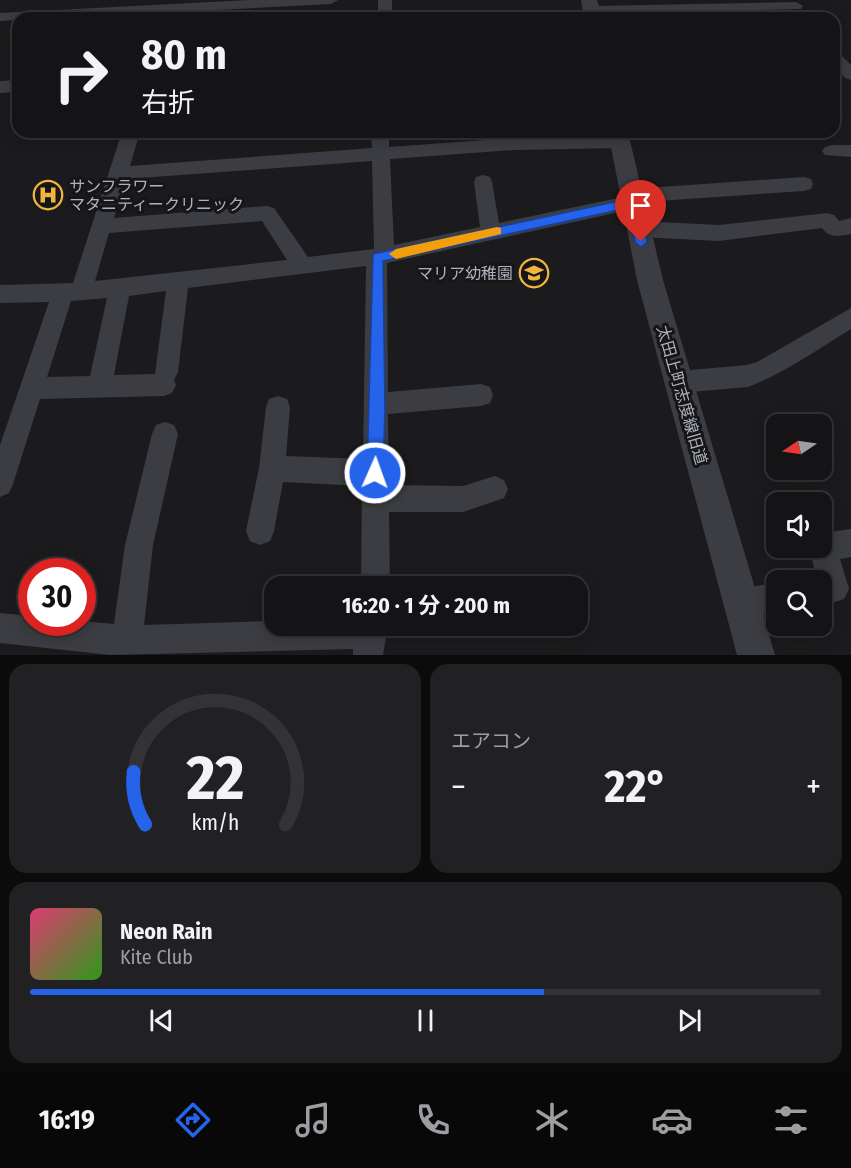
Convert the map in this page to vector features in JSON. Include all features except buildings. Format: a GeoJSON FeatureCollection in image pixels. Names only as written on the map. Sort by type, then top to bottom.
{"type":"FeatureCollection","features":[{"type":"Feature","properties":{"kind":"street"},"geometry":{"type":"LineString","coordinates":[[126,12],[331,0]]}},
{"type":"Feature","properties":{"kind":"street"},"geometry":{"type":"LineString","coordinates":[[591,9],[798,8]]}},
{"type":"Feature","properties":{"kind":"street"},"geometry":{"type":"LineString","coordinates":[[1,478],[31,388],[102,226],[129,138]]}},
{"type":"Feature","properties":{"kind":"street"},"geometry":{"type":"LineString","coordinates":[[375,576],[380,138]]}},
{"type":"Feature","properties":{"kind":"street"},"geometry":{"type":"LineString","coordinates":[[120,173],[604,138]]}},
{"type":"Feature","properties":{"kind":"street","name":"太田上町志度線旧道"},"geometry":{"type":"LineString","coordinates":[[619,138],[650,280],[756,655]]}},
{"type":"Feature","properties":{"kind":"street"},"geometry":{"type":"LineString","coordinates":[[831,151],[851,151]]}},
{"type":"Feature","properties":{"kind":"street"},"geometry":{"type":"LineString","coordinates":[[483,182],[491,232]]}},
{"type":"Feature","properties":{"kind":"street"},"geometry":{"type":"LineString","coordinates":[[0,294],[120,288],[380,257],[491,232],[548,222],[804,184]]}},
{"type":"Feature","properties":{"kind":"street"},"geometry":{"type":"LineString","coordinates":[[635,209],[719,233],[827,220],[834,229],[851,226]]}},
{"type":"Feature","properties":{"kind":"street"},"geometry":{"type":"LineString","coordinates":[[102,226],[267,213],[303,267]]}},
{"type":"Feature","properties":{"kind":"street"},"geometry":{"type":"LineString","coordinates":[[31,388],[100,385],[165,378],[178,282]]}},
{"type":"Feature","properties":{"kind":"street"},"geometry":{"type":"LineString","coordinates":[[100,385],[120,288]]}},
{"type":"Feature","properties":{"kind":"street"},"geometry":{"type":"LineString","coordinates":[[679,382],[748,376],[765,369],[851,318]]}},
{"type":"Feature","properties":{"kind":"street"},"geometry":{"type":"LineString","coordinates":[[378,404],[482,395]]}},
{"type":"Feature","properties":{"kind":"street"},"geometry":{"type":"LineString","coordinates":[[260,531],[272,468],[278,407]]}},
{"type":"Feature","properties":{"kind":"street"},"geometry":{"type":"LineString","coordinates":[[126,648],[138,545],[165,434]]}},
{"type":"Feature","properties":{"kind":"street"},"geometry":{"type":"LineString","coordinates":[[272,468],[463,499],[495,489]]}},
{"type":"Feature","properties":{"kind":"street"},"geometry":{"type":"LineString","coordinates":[[829,570],[823,547],[851,543]]}},
{"type":"Feature","properties":{"kind":"street"},"geometry":{"type":"LineString","coordinates":[[742,603],[766,600]]}},
{"type":"Feature","properties":{"kind":"street"},"geometry":{"type":"LineString","coordinates":[[0,628],[126,648],[370,638]]}},
{"type":"Feature","properties":{"kind":"slow traffic"},"geometry":{"type":"LineString","coordinates":[[396,254],[497,231]]}},
{"type":"Feature","properties":{"kind":"place","name":"サンフラワー マタニティークリニック"},"geometry":{"type":"Point","coordinates":[48,195]}},
{"type":"Feature","properties":{"kind":"place","name":"マリア幼稚園"},"geometry":{"type":"Point","coordinates":[534,273]}},
{"type":"Feature","properties":{"kind":"route"},"geometry":{"type":"LineString","coordinates":[[375,473],[378,410],[377,257],[633,202],[641,242]]}}]}
